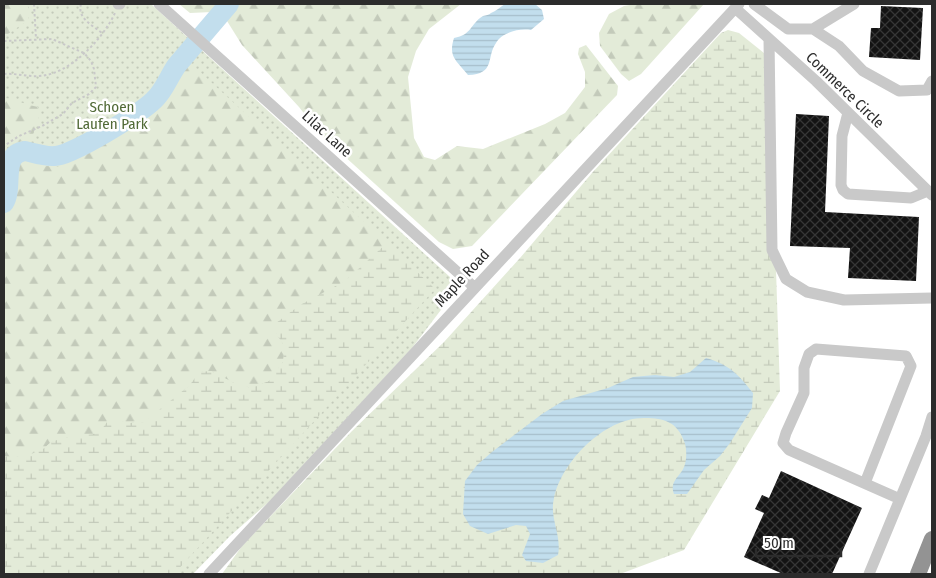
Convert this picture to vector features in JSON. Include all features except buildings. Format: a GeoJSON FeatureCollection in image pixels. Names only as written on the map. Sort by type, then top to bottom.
{"type":"FeatureCollection","features":[{"type":"Feature","properties":{"kind":"highway"},"geometry":{"type":"LineString","coordinates":[[918,574],[932,538]]}},
{"type":"Feature","properties":{"kind":"street","name":"Lilac Lane"},"geometry":{"type":"LineString","coordinates":[[160,4],[474,287]]}},
{"type":"Feature","properties":{"kind":"street"},"geometry":{"type":"LineString","coordinates":[[754,4],[788,29],[813,29],[854,4]]}},
{"type":"Feature","properties":{"kind":"street","name":"Commerce Circle"},"geometry":{"type":"LineString","coordinates":[[737,6],[930,193]]}},
{"type":"Feature","properties":{"kind":"street","name":"Maple Road"},"geometry":{"type":"LineString","coordinates":[[209,574],[737,6]]}},
{"type":"Feature","properties":{"kind":"street"},"geometry":{"type":"LineString","coordinates":[[813,29],[839,46],[862,71],[899,91],[927,90],[932,81]]}},
{"type":"Feature","properties":{"kind":"street"},"geometry":{"type":"LineString","coordinates":[[769,39],[772,250],[786,278],[807,292],[844,300],[932,298]]}},
{"type":"Feature","properties":{"kind":"street"},"geometry":{"type":"LineString","coordinates":[[848,113],[842,136],[841,185],[843,190],[848,194],[911,198],[930,193]]}},
{"type":"Feature","properties":{"kind":"street"},"geometry":{"type":"LineString","coordinates":[[865,483],[911,366],[906,356],[816,349],[809,354],[804,368],[804,393],[783,443],[789,450],[900,499]]}},
{"type":"Feature","properties":{"kind":"street"},"geometry":{"type":"LineString","coordinates":[[869,574],[926,436],[932,416]]}},
{"type":"Feature","properties":{"kind":"path"},"geometry":{"type":"LineString","coordinates":[[34,4],[36,39]]}},
{"type":"Feature","properties":{"kind":"path"},"geometry":{"type":"LineString","coordinates":[[81,4],[82,17],[102,33]]}},
{"type":"Feature","properties":{"kind":"path"},"geometry":{"type":"LineString","coordinates":[[4,74],[43,76],[62,69],[84,53],[102,33],[112,20],[119,4]]}},
{"type":"Feature","properties":{"kind":"path"},"geometry":{"type":"LineString","coordinates":[[4,41],[52,39],[84,53],[91,61],[94,69],[96,87],[72,103],[58,117],[19,136],[4,146]]}},
{"type":"Feature","properties":{"kind":"green space","name":"Schoen Laufen Park"},"geometry":{"type":"Polygon","coordinates":[[[4,4],[151,4],[450,277],[452,286],[450,298],[412,348],[270,501],[230,536],[193,574],[4,574],[4,4]]]}},
{"type":"Feature","properties":{"kind":"green space"},"geometry":{"type":"Polygon","coordinates":[[[4,4],[27,4],[29,12],[27,21],[5,36],[4,4]]]}},
{"type":"Feature","properties":{"kind":"green space"},"geometry":{"type":"Polygon","coordinates":[[[179,4],[461,4],[429,29],[416,51],[408,77],[414,138],[424,157],[435,160],[457,146],[483,149],[545,124],[565,113],[585,87],[585,72],[578,54],[579,48],[586,45],[618,86],[617,95],[472,246],[453,249],[439,242],[321,135],[299,107],[242,45],[227,21],[212,12],[190,13],[179,4]]]}},
{"type":"Feature","properties":{"kind":"green space"},"geometry":{"type":"Polygon","coordinates":[[[635,4],[704,4],[641,74],[629,81],[621,74],[600,46],[599,33],[609,14],[624,6],[635,4]]]}},
{"type":"Feature","properties":{"kind":"green space"},"geometry":{"type":"Polygon","coordinates":[[[728,30],[739,33],[769,57],[780,391],[684,550],[620,574],[222,574],[242,546],[352,431],[444,342],[520,258],[592,173],[721,33],[728,30]]]}},
{"type":"Feature","properties":{"kind":"green space"},"geometry":{"type":"Polygon","coordinates":[[[188,61],[387,243],[355,273],[277,335],[285,347],[283,362],[269,381],[251,388],[232,382],[211,371],[199,372],[190,385],[176,398],[144,422],[130,423],[110,418],[100,433],[58,440],[28,455],[19,457],[4,456],[4,214],[12,205],[17,193],[18,184],[15,163],[22,157],[45,166],[59,167],[101,142],[128,130],[163,101],[173,88],[188,61]]]}},
{"type":"Feature","properties":{"kind":"green space"},"geometry":{"type":"Polygon","coordinates":[[[4,98],[38,107],[40,114],[33,134],[29,139],[9,145],[4,152],[4,98]]]}},
{"type":"Feature","properties":{"kind":"green space"},"geometry":{"type":"Polygon","coordinates":[[[387,243],[435,289],[174,574],[4,574],[4,456],[19,457],[28,455],[58,440],[99,433],[110,418],[130,423],[144,422],[190,385],[199,372],[211,371],[232,382],[251,388],[269,381],[283,362],[285,347],[277,335],[276,323],[300,305],[345,281],[387,243]]]}},
{"type":"Feature","properties":{"kind":"water"},"geometry":{"type":"Polygon","coordinates":[[[505,4],[535,4],[542,10],[544,19],[531,30],[517,30],[502,36],[493,48],[487,68],[483,72],[468,75],[454,58],[452,44],[454,38],[468,32],[479,19],[505,4]]]}},
{"type":"Feature","properties":{"kind":"water"},"geometry":{"type":"Polygon","coordinates":[[[706,358],[727,367],[743,380],[753,393],[752,408],[730,443],[720,456],[704,470],[687,494],[674,494],[673,490],[674,482],[684,467],[686,458],[685,444],[678,429],[664,420],[645,418],[630,420],[615,425],[601,433],[576,456],[566,470],[559,484],[553,505],[559,548],[558,555],[543,563],[526,561],[522,555],[530,534],[526,526],[516,525],[488,534],[470,526],[463,514],[465,481],[477,465],[542,414],[563,401],[608,388],[633,377],[655,375],[674,377],[690,372],[706,358]]]}},
{"type":"Feature","properties":{"kind":"waterway"},"geometry":{"type":"LineString","coordinates":[[4,203],[7,196],[10,165],[17,153],[25,151],[47,156],[63,154],[106,133],[147,106],[158,96],[177,65],[229,4]]}}]}
